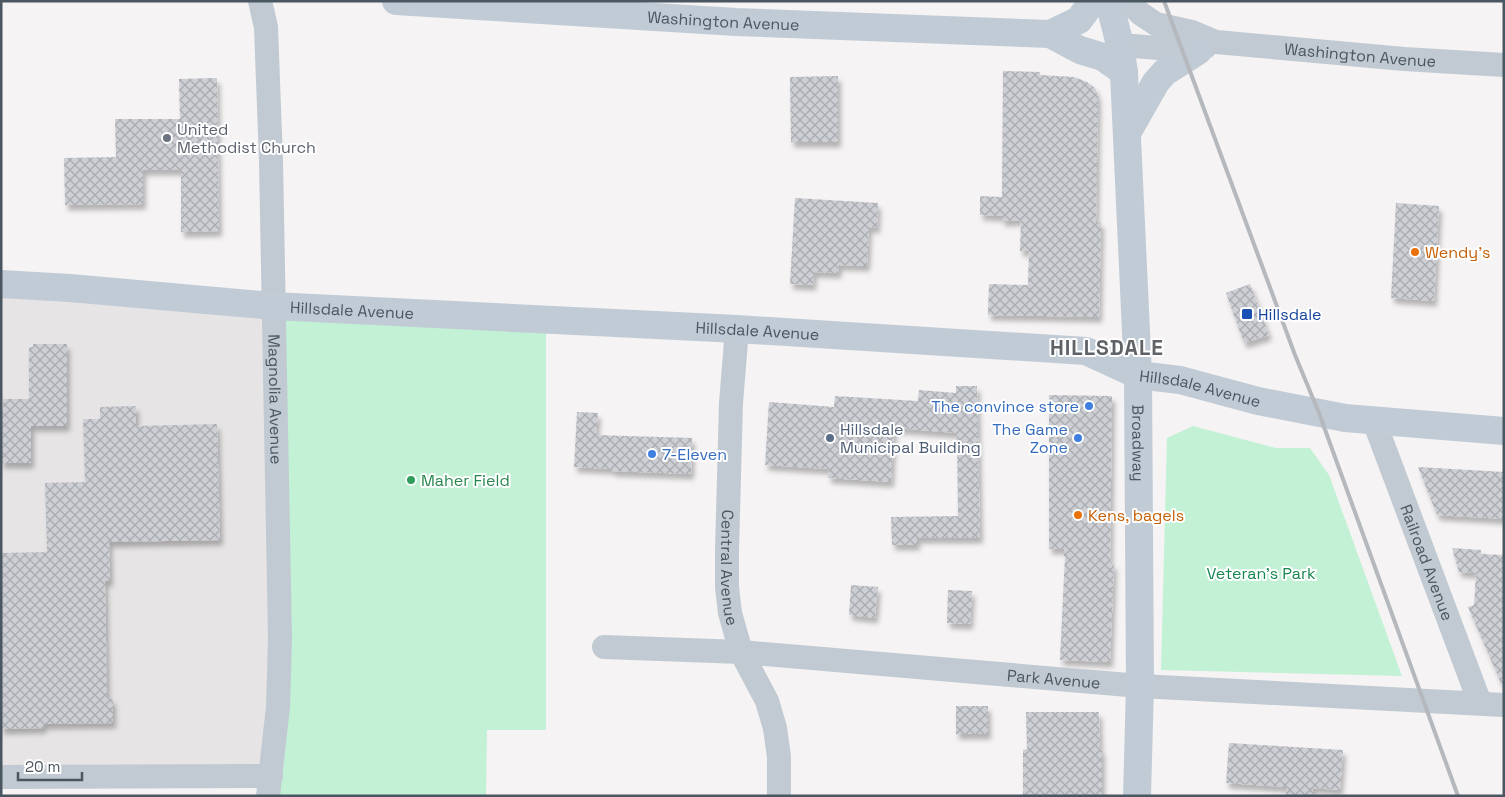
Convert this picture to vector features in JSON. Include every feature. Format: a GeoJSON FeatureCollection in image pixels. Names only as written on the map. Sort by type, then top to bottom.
{"type":"FeatureCollection","features":[{"type":"Feature","properties":{"kind":"street","name":"Magnolia Avenue"},"geometry":{"type":"LineString","coordinates":[[260,1],[266,28],[271,161],[280,639],[278,707],[269,786]]}},
{"type":"Feature","properties":{"kind":"street","name":"Washington Avenue"},"geometry":{"type":"LineString","coordinates":[[396,1],[736,22],[1050,34],[1080,50],[1104,57],[1122,58],[1207,46],[1251,44],[1404,59],[1504,65]]}},
{"type":"Feature","properties":{"kind":"street","name":"Washington Avenue"},"geometry":{"type":"LineString","coordinates":[[1050,34],[1079,20],[1093,1]]}},
{"type":"Feature","properties":{"kind":"street","name":"Broadway"},"geometry":{"type":"LineString","coordinates":[[1109,1],[1122,58],[1138,375],[1140,686],[1137,796]]}},
{"type":"Feature","properties":{"kind":"street","name":"Washington Avenue"},"geometry":{"type":"LineString","coordinates":[[1128,1],[1140,14],[1156,24],[1192,32],[1207,46]]}},
{"type":"Feature","properties":{"kind":"street"},"geometry":{"type":"LineString","coordinates":[[1127,133],[1156,82],[1165,72],[1207,46]]}},
{"type":"Feature","properties":{"kind":"street","name":"Hillsdale Avenue"},"geometry":{"type":"LineString","coordinates":[[1,284],[70,288],[273,306],[737,328],[1086,351],[1138,375],[1180,380],[1258,402],[1345,418],[1504,431]]}},
{"type":"Feature","properties":{"kind":"street","name":"Central Avenue"},"geometry":{"type":"LineString","coordinates":[[737,328],[732,392],[726,551],[727,587],[730,613],[741,652],[767,701],[775,728],[779,757],[779,796]]}},
{"type":"Feature","properties":{"kind":"street","name":"Railroad Avenue"},"geometry":{"type":"LineString","coordinates":[[1374,421],[1480,704]]}},
{"type":"Feature","properties":{"kind":"street","name":"Park Avenue"},"geometry":{"type":"LineString","coordinates":[[604,647],[741,652],[1140,686],[1504,704]]}},
{"type":"Feature","properties":{"kind":"street"},"geometry":{"type":"LineString","coordinates":[[1,777],[269,786]]}},
{"type":"Feature","properties":{"kind":"shaded area"},"geometry":{"type":"Polygon","coordinates":[[[1,284],[273,306],[271,776],[1,777],[1,284]]]}},
{"type":"Feature","properties":{"kind":"green space","name":"Maher Field"},"geometry":{"type":"Polygon","coordinates":[[[273,306],[546,320],[546,730],[487,730],[486,796],[268,796],[273,306]]]}},
{"type":"Feature","properties":{"kind":"green space","name":"Veteran's Park"},"geometry":{"type":"Polygon","coordinates":[[[1193,426],[1276,448],[1310,448],[1329,475],[1402,676],[1161,670],[1167,438],[1193,426]]]}},
{"type":"Feature","properties":{"kind":"building"},"geometry":{"type":"Polygon","coordinates":[[[1003,71],[1040,72],[1040,75],[1074,77],[1087,82],[1095,88],[1098,97],[1096,222],[1101,222],[1099,317],[988,315],[989,284],[1028,285],[1029,251],[1020,251],[1021,220],[1002,221],[1002,216],[980,215],[980,196],[1002,197],[1003,71]]]}},
{"type":"Feature","properties":{"kind":"building"},"geometry":{"type":"Polygon","coordinates":[[[838,76],[838,142],[791,142],[790,77],[838,76]]]}},
{"type":"Feature","properties":{"kind":"building","name":"United Methodist Church"},"geometry":{"type":"Polygon","coordinates":[[[217,78],[219,231],[181,232],[181,170],[143,170],[143,204],[65,205],[64,158],[116,157],[115,119],[180,119],[179,79],[217,78]]]}},
{"type":"Feature","properties":{"kind":"building"},"geometry":{"type":"Polygon","coordinates":[[[795,198],[878,203],[877,228],[869,227],[867,266],[839,265],[838,273],[814,272],[813,285],[790,284],[795,198]]]}},
{"type":"Feature","properties":{"kind":"building","name":"Wendy's"},"geometry":{"type":"Polygon","coordinates":[[[1396,203],[1439,206],[1434,301],[1391,298],[1396,203]]]}},
{"type":"Feature","properties":{"kind":"building","name":"Hillsdale"},"geometry":{"type":"Polygon","coordinates":[[[1250,284],[1269,335],[1244,343],[1226,293],[1250,284]]]}},
{"type":"Feature","properties":{"kind":"building"},"geometry":{"type":"Polygon","coordinates":[[[33,344],[67,344],[67,426],[31,426],[31,463],[1,463],[1,409],[3,409],[3,399],[29,399],[29,347],[33,347],[33,344]]]}},
{"type":"Feature","properties":{"kind":"building"},"geometry":{"type":"Polygon","coordinates":[[[956,386],[977,386],[980,538],[917,538],[917,545],[892,545],[891,517],[958,516],[957,433],[894,428],[891,482],[828,478],[829,469],[765,465],[769,402],[834,407],[835,396],[918,401],[919,390],[956,393],[956,386]]]}},
{"type":"Feature","properties":{"kind":"building"},"geometry":{"type":"Polygon","coordinates":[[[1049,395],[1112,396],[1110,564],[1114,564],[1110,662],[1060,660],[1065,556],[1064,549],[1049,549],[1049,395]]]}},
{"type":"Feature","properties":{"kind":"building"},"geometry":{"type":"Polygon","coordinates":[[[136,406],[136,426],[217,424],[220,540],[109,542],[110,581],[105,581],[107,698],[113,699],[113,723],[43,724],[44,728],[1,729],[1,553],[47,552],[45,483],[85,482],[83,419],[100,419],[100,407],[136,406]]]}},
{"type":"Feature","properties":{"kind":"building","name":"7-Eleven"},"geometry":{"type":"Polygon","coordinates":[[[577,412],[598,413],[596,435],[692,438],[691,474],[612,471],[612,469],[574,467],[577,412]]]}},
{"type":"Feature","properties":{"kind":"building"},"geometry":{"type":"Polygon","coordinates":[[[1418,467],[1504,472],[1504,519],[1437,515],[1418,467]]]}},
{"type":"Feature","properties":{"kind":"building"},"geometry":{"type":"Polygon","coordinates":[[[1452,548],[1481,550],[1481,554],[1504,555],[1504,690],[1468,607],[1474,605],[1476,573],[1459,572],[1452,548]]]}},
{"type":"Feature","properties":{"kind":"building"},"geometry":{"type":"Polygon","coordinates":[[[851,585],[878,587],[875,618],[849,615],[851,585]]]}},
{"type":"Feature","properties":{"kind":"building"},"geometry":{"type":"Polygon","coordinates":[[[948,590],[972,591],[970,624],[947,623],[948,590]]]}},
{"type":"Feature","properties":{"kind":"building"},"geometry":{"type":"Polygon","coordinates":[[[956,706],[988,706],[988,734],[956,734],[956,706]]]}},
{"type":"Feature","properties":{"kind":"building"},"geometry":{"type":"Polygon","coordinates":[[[1026,712],[1099,712],[1100,750],[1102,749],[1102,796],[1023,796],[1023,750],[1027,749],[1026,712]]]}},
{"type":"Feature","properties":{"kind":"building"},"geometry":{"type":"Polygon","coordinates":[[[1229,743],[1343,750],[1340,790],[1313,788],[1313,796],[1286,796],[1286,787],[1226,783],[1229,743]]]}},
{"type":"Feature","properties":{"kind":"railway"},"geometry":{"type":"LineString","coordinates":[[1164,1],[1295,355],[1319,413],[1458,796]]}},
{"type":"Feature","properties":{"kind":"place","name":"United Methodist Church"},"geometry":{"type":"Point","coordinates":[167,138]}},
{"type":"Feature","properties":{"kind":"place","name":"Wendy's"},"geometry":{"type":"Point","coordinates":[1415,252]}},
{"type":"Feature","properties":{"kind":"place","name":"Hillsdale"},"geometry":{"type":"Point","coordinates":[1247,314]}},
{"type":"Feature","properties":{"kind":"place","name":"The convince store"},"geometry":{"type":"Point","coordinates":[1089,406]}},
{"type":"Feature","properties":{"kind":"place","name":"Hillsdale Municipal Building"},"geometry":{"type":"Point","coordinates":[830,438]}},
{"type":"Feature","properties":{"kind":"place","name":"The Game Zone"},"geometry":{"type":"Point","coordinates":[1078,438]}},
{"type":"Feature","properties":{"kind":"place","name":"7-Eleven"},"geometry":{"type":"Point","coordinates":[652,454]}},
{"type":"Feature","properties":{"kind":"place","name":"Maher Field"},"geometry":{"type":"Point","coordinates":[411,480]}},
{"type":"Feature","properties":{"kind":"place","name":"Kens, bagels"},"geometry":{"type":"Point","coordinates":[1078,515]}},
{"type":"Feature","properties":{"kind":"district","name":"HILLSDALE"},"geometry":{"type":"Point","coordinates":[1107,348]}}]}
